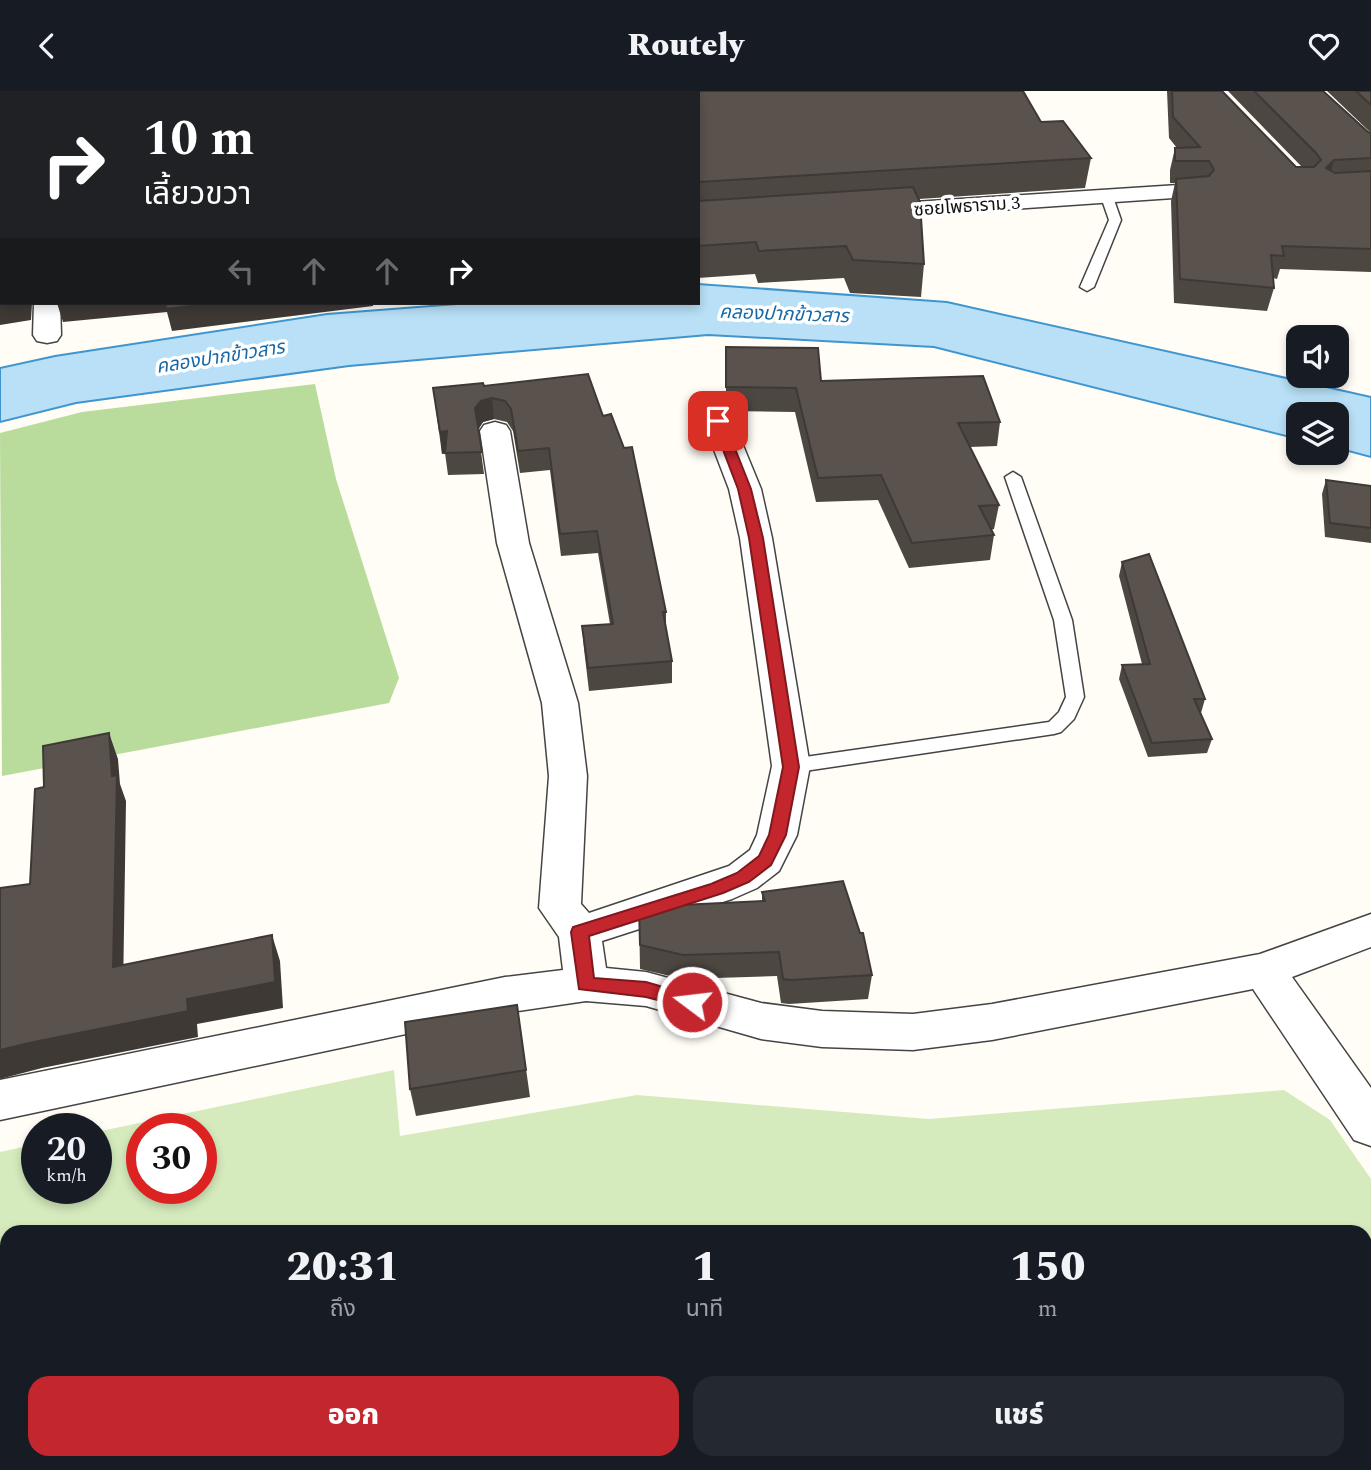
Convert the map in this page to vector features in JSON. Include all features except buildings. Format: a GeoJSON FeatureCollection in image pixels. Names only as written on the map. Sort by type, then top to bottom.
{"type":"FeatureCollection","features":[{"type":"Feature","properties":{"kind":"street","name":"ซอยโพธาราม 3"},"geometry":{"type":"LineString","coordinates":[[848,213],[1194,191]]}},
{"type":"Feature","properties":{"kind":"street"},"geometry":{"type":"LineString","coordinates":[[47,305],[47,335]]}},
{"type":"Feature","properties":{"kind":"street"},"geometry":{"type":"LineString","coordinates":[[580,932],[717,888],[743,877],[765,860],[777,835],[791,767],[756,538],[745,489],[718,421]]}},
{"type":"Feature","properties":{"kind":"street"},"geometry":{"type":"LineString","coordinates":[[495,431],[513,544],[561,703],[568,789],[560,908],[580,932],[586,984]]}},
{"type":"Feature","properties":{"kind":"street"},"geometry":{"type":"LineString","coordinates":[[0,1100],[505,995],[586,984],[646,989],[761,1021],[822,1029],[913,1032],[992,1022],[1263,970],[1371,930]]}},
{"type":"Feature","properties":{"kind":"street"},"geometry":{"type":"LineString","coordinates":[[1263,970],[1371,1126]]}},
{"type":"Feature","properties":{"kind":"lane"},"geometry":{"type":"LineString","coordinates":[[1087,287],[1115,220],[1107,197]]}},
{"type":"Feature","properties":{"kind":"lane"},"geometry":{"type":"LineString","coordinates":[[791,767],[1054,728],[1067,715],[1075,698],[1063,620],[1013,477]]}},
{"type":"Feature","properties":{"kind":"green space"},"geometry":{"type":"Polygon","coordinates":[[[315,384],[336,479],[399,678],[389,703],[2,776],[0,433],[82,412],[315,384]]]}},
{"type":"Feature","properties":{"kind":"green space"},"geometry":{"type":"Polygon","coordinates":[[[394,1070],[400,1136],[637,1095],[929,1119],[1284,1090],[1330,1120],[1371,1179],[1371,1225],[0,1225],[0,1152],[21,1147],[21,1204],[112,1204],[112,1129],[126,1126],[126,1204],[217,1204],[217,1113],[187,1113],[394,1070]]]}},
{"type":"Feature","properties":{"kind":"water","name":"คลองปากข้าวสาร"},"geometry":{"type":"Polygon","coordinates":[[[700,284],[947,302],[1286,378],[1286,388],[1331,388],[1371,397],[1371,457],[1349,451],[1349,402],[1286,402],[1286,436],[934,347],[708,335],[349,366],[76,403],[0,422],[0,368],[55,356],[327,314],[444,305],[700,305],[700,284]]]}},
{"type":"Feature","properties":{"kind":"route"},"geometry":{"type":"LineString","coordinates":[[692,1002],[646,989],[586,984],[580,932],[717,888],[743,877],[765,860],[777,835],[791,767],[756,538],[745,489],[718,421]]}}]}
